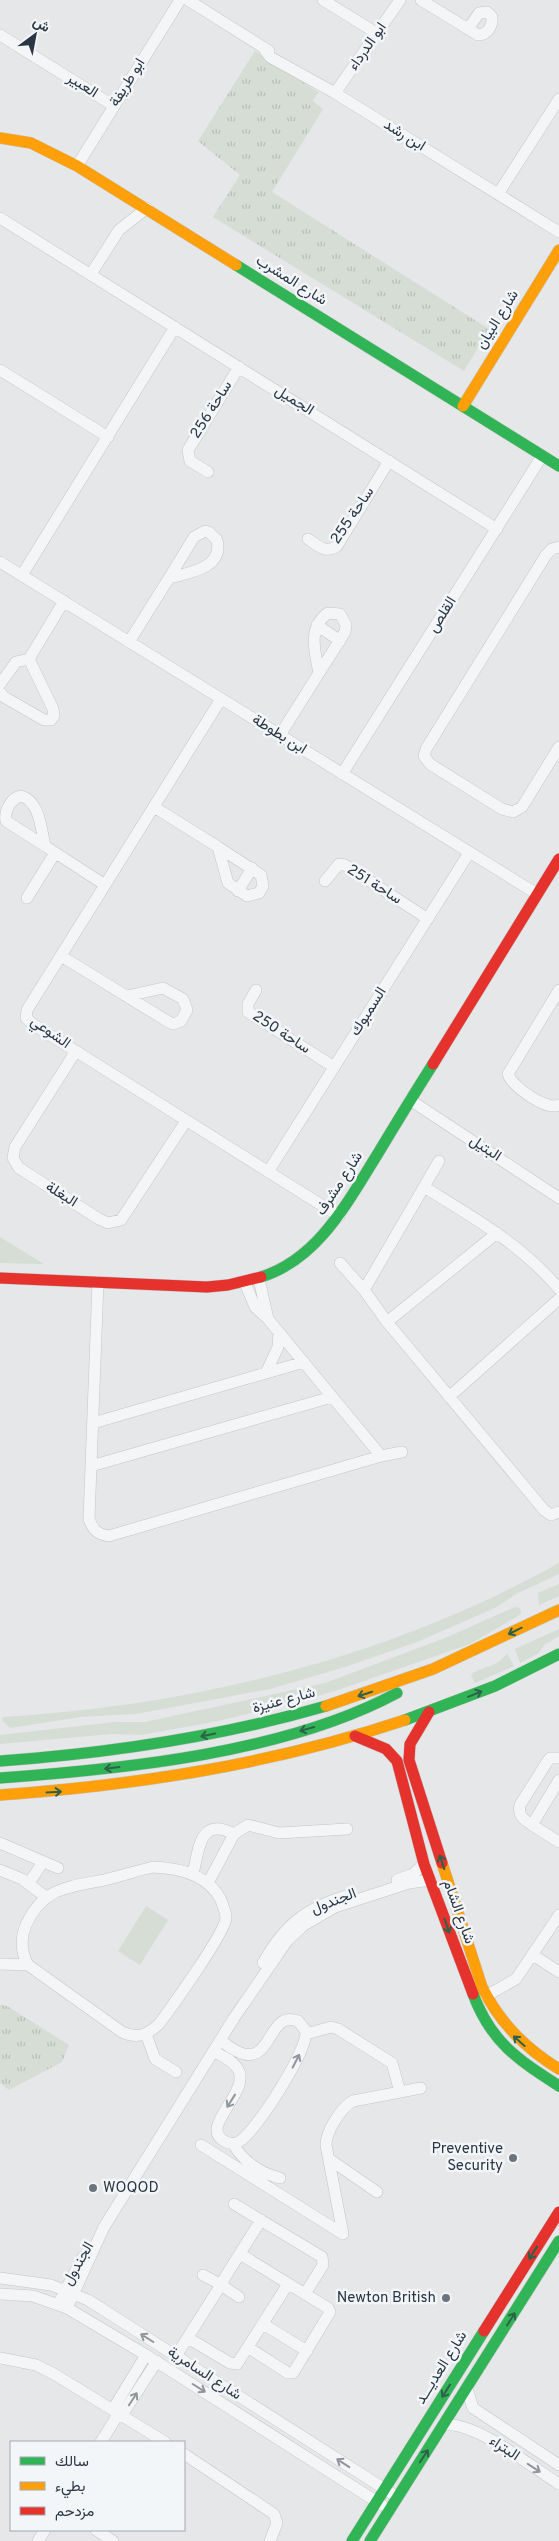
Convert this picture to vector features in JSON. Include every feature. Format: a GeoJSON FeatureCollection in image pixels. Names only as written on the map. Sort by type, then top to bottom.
{"type":"FeatureCollection","features":[{"type":"Feature","properties":{"kind":"main road","name":"شارع المشرب"},"geometry":{"type":"LineString","coordinates":[[0,138],[30,142],[77,166],[559,466]]}},
{"type":"Feature","properties":{"kind":"main road","name":"شارع البيان"},"geometry":{"type":"LineString","coordinates":[[462,406],[559,250]]}},
{"type":"Feature","properties":{"kind":"main road","name":"شارع مشرف"},"geometry":{"type":"LineString","coordinates":[[0,1278],[207,1287],[245,1283],[259,1279],[277,1272],[302,1256],[325,1234],[339,1216],[559,859]]}},
{"type":"Feature","properties":{"kind":"main road","name":"شارع عنيزة"},"geometry":{"type":"LineString","coordinates":[[0,1760],[49,1758],[153,1745],[232,1730],[357,1696],[412,1677],[468,1654],[559,1610]]}},
{"type":"Feature","properties":{"kind":"main road"},"geometry":{"type":"LineString","coordinates":[[2,1796],[140,1784],[268,1758],[355,1736],[429,1712],[491,1686],[559,1654]]}},
{"type":"Feature","properties":{"kind":"main road"},"geometry":{"type":"LineString","coordinates":[[0,1778],[71,1774],[126,1766],[260,1741],[317,1726],[374,1706],[398,1692],[412,1677]]}},
{"type":"Feature","properties":{"kind":"main road"},"geometry":{"type":"LineString","coordinates":[[408,1752],[410,1744],[429,1712]]}},
{"type":"Feature","properties":{"kind":"main road"},"geometry":{"type":"LineString","coordinates":[[355,1736],[395,1746],[405,1746],[408,1752]]}},
{"type":"Feature","properties":{"kind":"main road","name":"شارع الشام"},"geometry":{"type":"LineString","coordinates":[[395,1746],[397,1761],[424,1864],[474,2001],[487,2027],[515,2057],[559,2086]]}},
{"type":"Feature","properties":{"kind":"main road"},"geometry":{"type":"LineString","coordinates":[[0,1751],[22,1750],[49,1758]]}},
{"type":"Feature","properties":{"kind":"main road","name":"شارع الشام"},"geometry":{"type":"LineString","coordinates":[[408,1752],[410,1768],[486,1996],[498,2018],[513,2036],[559,2069]]}},
{"type":"Feature","properties":{"kind":"main road","name":"شارع العديـــد"},"geometry":{"type":"LineString","coordinates":[[352,2541],[559,2212]]}},
{"type":"Feature","properties":{"kind":"main road"},"geometry":{"type":"LineString","coordinates":[[370,2541],[445,2425],[559,2241]]}},
{"type":"Feature","properties":{"kind":"street","name":"ابو طريفة"},"geometry":{"type":"LineString","coordinates":[[77,166],[180,0]]}},
{"type":"Feature","properties":{"kind":"street","name":"ابن رشد"},"geometry":{"type":"LineString","coordinates":[[188,0],[264,49],[270,57],[335,93],[559,232]]}},
{"type":"Feature","properties":{"kind":"street"},"geometry":{"type":"LineString","coordinates":[[323,0],[378,34]]}},
{"type":"Feature","properties":{"kind":"street","name":"ابو الدرداء"},"geometry":{"type":"LineString","coordinates":[[335,93],[400,0]]}},
{"type":"Feature","properties":{"kind":"street"},"geometry":{"type":"LineString","coordinates":[[421,0],[468,30]]}},
{"type":"Feature","properties":{"kind":"street","name":"العبير"},"geometry":{"type":"LineString","coordinates":[[0,34],[114,106]]}},
{"type":"Feature","properties":{"kind":"street"},"geometry":{"type":"LineString","coordinates":[[498,194],[559,99]]}},
{"type":"Feature","properties":{"kind":"street"},"geometry":{"type":"LineString","coordinates":[[91,274],[119,230],[147,208]]}},
{"type":"Feature","properties":{"kind":"street","name":"الجميل"},"geometry":{"type":"LineString","coordinates":[[0,218],[497,529]]}},
{"type":"Feature","properties":{"kind":"street"},"geometry":{"type":"LineString","coordinates":[[22,575],[175,327]]}},
{"type":"Feature","properties":{"kind":"street","name":"ساحة 256"},"geometry":{"type":"LineString","coordinates":[[208,472],[190,461],[187,456],[188,450],[240,367]]}},
{"type":"Feature","properties":{"kind":"street"},"geometry":{"type":"LineString","coordinates":[[0,370],[108,437]]}},
{"type":"Feature","properties":{"kind":"street","name":"القلص"},"geometry":{"type":"LineString","coordinates":[[342,774],[542,456]]}},
{"type":"Feature","properties":{"kind":"street","name":"ساحة 255"},"geometry":{"type":"LineString","coordinates":[[308,539],[323,549],[331,549],[337,546],[389,461]]}},
{"type":"Feature","properties":{"kind":"street"},"geometry":{"type":"LineString","coordinates":[[129,642],[190,542],[199,533],[210,532],[218,540],[217,552],[207,567],[200,571],[169,578]]}},
{"type":"Feature","properties":{"kind":"street"},"geometry":{"type":"LineString","coordinates":[[559,547],[552,549],[546,556],[426,749],[424,756],[430,764],[502,810],[513,812],[522,807],[559,747]]}},
{"type":"Feature","properties":{"kind":"street","name":"ابن بطوطة"},"geometry":{"type":"LineString","coordinates":[[0,562],[537,894]]}},
{"type":"Feature","properties":{"kind":"street"},"geometry":{"type":"LineString","coordinates":[[0,684],[16,662],[29,659],[64,601]]}},
{"type":"Feature","properties":{"kind":"street"},"geometry":{"type":"LineString","coordinates":[[280,736],[340,640],[346,625],[340,614],[328,613],[317,625],[314,642],[319,673]]}},
{"type":"Feature","properties":{"kind":"street"},"geometry":{"type":"LineString","coordinates":[[317,625],[340,640]]}},
{"type":"Feature","properties":{"kind":"street"},"geometry":{"type":"LineString","coordinates":[[0,692],[4,697],[39,717],[48,720],[53,718],[53,709],[29,659]]}},
{"type":"Feature","properties":{"kind":"street","name":"الشوعي"},"geometry":{"type":"LineString","coordinates":[[221,699],[27,1010],[26,1018],[34,1025],[339,1216]]}},
{"type":"Feature","properties":{"kind":"street"},"geometry":{"type":"LineString","coordinates":[[154,807],[252,868],[261,875],[264,882],[262,890],[254,896],[247,896],[228,883],[218,847]]}},
{"type":"Feature","properties":{"kind":"street"},"geometry":{"type":"LineString","coordinates":[[45,846],[105,885]]}},
{"type":"Feature","properties":{"kind":"street"},"geometry":{"type":"LineString","coordinates":[[26,898],[55,853]]}},
{"type":"Feature","properties":{"kind":"street","name":"السمبوك"},"geometry":{"type":"LineString","coordinates":[[268,1172],[469,853]]}},
{"type":"Feature","properties":{"kind":"street","name":"ساحة 251"},"geometry":{"type":"LineString","coordinates":[[325,880],[339,864],[345,865],[428,919]]}},
{"type":"Feature","properties":{"kind":"street"},"geometry":{"type":"LineString","coordinates":[[238,891],[252,868]]}},
{"type":"Feature","properties":{"kind":"street"},"geometry":{"type":"LineString","coordinates":[[61,956],[173,1024],[181,1021],[187,1010],[183,999],[163,988],[127,996]]}},
{"type":"Feature","properties":{"kind":"street","name":"ساحة 250"},"geometry":{"type":"LineString","coordinates":[[256,990],[248,1004],[248,1012],[334,1067]]}},
{"type":"Feature","properties":{"kind":"street"},"geometry":{"type":"LineString","coordinates":[[559,990],[508,1074],[515,1086],[544,1105],[552,1108],[559,1106]]}},
{"type":"Feature","properties":{"kind":"street","name":"البغلة"},"geometry":{"type":"LineString","coordinates":[[76,1051],[15,1147],[12,1158],[19,1168],[75,1204],[108,1223],[121,1220],[186,1121]]}},
{"type":"Feature","properties":{"kind":"street","name":"البتيل"},"geometry":{"type":"LineString","coordinates":[[410,1100],[559,1198]]}},
{"type":"Feature","properties":{"kind":"street"},"geometry":{"type":"LineString","coordinates":[[364,1290],[439,1161]]}},
{"type":"Feature","properties":{"kind":"street"},"geometry":{"type":"LineString","coordinates":[[424,1187],[497,1233],[538,1265],[559,1289]]}},
{"type":"Feature","properties":{"kind":"street"},"geometry":{"type":"LineString","coordinates":[[386,1322],[497,1233]]}},
{"type":"Feature","properties":{"kind":"street"},"geometry":{"type":"LineString","coordinates":[[340,1264],[364,1290],[386,1322],[544,1510],[551,1514],[559,1512]]}},
{"type":"Feature","properties":{"kind":"street"},"geometry":{"type":"LineString","coordinates":[[259,1279],[268,1319]]}},
{"type":"Feature","properties":{"kind":"street"},"geometry":{"type":"LineString","coordinates":[[98,1282],[88,1519],[92,1528],[99,1534],[109,1536],[381,1456],[402,1452]]}},
{"type":"Feature","properties":{"kind":"street"},"geometry":{"type":"LineString","coordinates":[[245,1283],[256,1307],[279,1332],[381,1456]]}},
{"type":"Feature","properties":{"kind":"street"},"geometry":{"type":"LineString","coordinates":[[449,1397],[559,1299]]}},
{"type":"Feature","properties":{"kind":"street"},"geometry":{"type":"LineString","coordinates":[[266,1373],[278,1347],[279,1332]]}},
{"type":"Feature","properties":{"kind":"street"},"geometry":{"type":"LineString","coordinates":[[93,1423],[304,1362]]}},
{"type":"Feature","properties":{"kind":"street"},"geometry":{"type":"LineString","coordinates":[[91,1466],[332,1397]]}},
{"type":"Feature","properties":{"kind":"street"},"geometry":{"type":"LineString","coordinates":[[559,1758],[550,1758],[520,1805],[520,1816],[559,1842]]}},
{"type":"Feature","properties":{"kind":"street"},"geometry":{"type":"LineString","coordinates":[[532,1825],[559,1780]]}},
{"type":"Feature","properties":{"kind":"street"},"geometry":{"type":"LineString","coordinates":[[208,1883],[234,1834],[248,1825],[279,1833],[347,1829]]}},
{"type":"Feature","properties":{"kind":"street"},"geometry":{"type":"LineString","coordinates":[[193,1874],[200,1843],[204,1835],[216,1828],[222,1828],[234,1834]]}},
{"type":"Feature","properties":{"kind":"street"},"geometry":{"type":"LineString","coordinates":[[0,1843],[58,1868]]}},
{"type":"Feature","properties":{"kind":"street"},"geometry":{"type":"LineString","coordinates":[[29,1883],[43,1862]]}},
{"type":"Feature","properties":{"kind":"street","name":"الجندول"},"geometry":{"type":"LineString","coordinates":[[234,2018],[236,2009],[270,1951],[291,1923],[322,1904],[405,1878],[424,1864]]}},
{"type":"Feature","properties":{"kind":"street"},"geometry":{"type":"LineString","coordinates":[[153,1867],[193,1874],[208,1883],[215,1890],[225,1909],[224,1925],[164,2018],[146,2034],[131,2036],[122,2032],[28,1965],[23,1956],[24,1929],[30,1917],[46,1897],[67,1887],[153,1867]]}},
{"type":"Feature","properties":{"kind":"street"},"geometry":{"type":"LineString","coordinates":[[0,1870],[29,1883],[46,1897]]}},
{"type":"Feature","properties":{"kind":"street","name":"الجندول"},"geometry":{"type":"LineString","coordinates":[[63,2306],[69,2291],[104,2227],[220,2040],[280,1950],[304,1924],[335,1907],[409,1883],[430,1880]]}},
{"type":"Feature","properties":{"kind":"street"},"geometry":{"type":"LineString","coordinates":[[486,1996],[512,1983],[534,1955],[559,1915]]}},
{"type":"Feature","properties":{"kind":"street"},"geometry":{"type":"LineString","coordinates":[[534,1955],[559,1972]]}},
{"type":"Feature","properties":{"kind":"street"},"geometry":{"type":"LineString","coordinates":[[0,1964],[28,1965]]}},
{"type":"Feature","properties":{"kind":"street"},"geometry":{"type":"LineString","coordinates":[[220,2040],[242,2053],[251,2055],[263,2049],[279,2024],[286,2020],[298,2021],[304,2027],[306,2034],[292,2068],[271,2103],[243,2138],[233,2144]]}},
{"type":"Feature","properties":{"kind":"street"},"geometry":{"type":"LineString","coordinates":[[306,2034],[331,2027],[338,2029],[392,2064],[400,2092]]}},
{"type":"Feature","properties":{"kind":"street"},"geometry":{"type":"LineString","coordinates":[[146,2034],[155,2059],[176,2072]]}},
{"type":"Feature","properties":{"kind":"street"},"geometry":{"type":"LineString","coordinates":[[214,2051],[234,2064],[240,2075],[239,2088],[217,2125],[217,2133],[222,2140],[233,2144],[249,2164],[263,2173],[280,2178]]}},
{"type":"Feature","properties":{"kind":"street"},"geometry":{"type":"LineString","coordinates":[[201,2145],[341,2235],[343,2230],[328,2158],[327,2138],[348,2104],[421,2088]]}},
{"type":"Feature","properties":{"kind":"street"},"geometry":{"type":"LineString","coordinates":[[328,2158],[377,2192]]}},
{"type":"Feature","properties":{"kind":"street"},"geometry":{"type":"LineString","coordinates":[[234,2204],[323,2259],[323,2265],[305,2294]]}},
{"type":"Feature","properties":{"kind":"street"},"geometry":{"type":"LineString","coordinates":[[176,2356],[261,2220]]}},
{"type":"Feature","properties":{"kind":"street"},"geometry":{"type":"LineString","coordinates":[[240,2254],[328,2308],[330,2312],[294,2372],[290,2373],[249,2348]]}},
{"type":"Feature","properties":{"kind":"street"},"geometry":{"type":"LineString","coordinates":[[204,2274],[239,2297]]}},
{"type":"Feature","properties":{"kind":"street","name":"شارع السامرية"},"geometry":{"type":"LineString","coordinates":[[0,2278],[50,2285],[88,2300],[397,2497]]}},
{"type":"Feature","properties":{"kind":"street"},"geometry":{"type":"LineString","coordinates":[[188,2338],[232,2364],[239,2363],[288,2284]]}},
{"type":"Feature","properties":{"kind":"street","name":"شارع السامرية"},"geometry":{"type":"LineString","coordinates":[[0,2294],[32,2296],[63,2306],[157,2361],[389,2509]]}},
{"type":"Feature","properties":{"kind":"street"},"geometry":{"type":"LineString","coordinates":[[263,2324],[307,2351]]}},
{"type":"Feature","properties":{"kind":"street"},"geometry":{"type":"LineString","coordinates":[[101,2441],[118,2412],[146,2355]]}},
{"type":"Feature","properties":{"kind":"street"},"geometry":{"type":"LineString","coordinates":[[0,2358],[36,2365],[118,2412],[163,2441]]}},
{"type":"Feature","properties":{"kind":"street"},"geometry":{"type":"LineString","coordinates":[[118,2412],[157,2361]]}},
{"type":"Feature","properties":{"kind":"street","name":"البتراء"},"geometry":{"type":"LineString","coordinates":[[467,2389],[473,2408],[559,2465]]}},
{"type":"Feature","properties":{"kind":"street","name":"البتراء"},"geometry":{"type":"LineString","coordinates":[[445,2425],[456,2424],[479,2433],[559,2484]]}},
{"type":"Feature","properties":{"kind":"street"},"geometry":{"type":"LineString","coordinates":[[185,2455],[274,2514],[277,2523],[275,2534],[270,2541]]}},
{"type":"Feature","properties":{"kind":"street"},"geometry":{"type":"LineString","coordinates":[[98,2531],[114,2541]]}},
{"type":"Feature","properties":{"kind":"green space"},"geometry":{"type":"Polygon","coordinates":[[[255,51],[318,92],[313,101],[323,109],[272,192],[489,329],[464,371],[213,217],[240,175],[198,141],[255,51]]]}},
{"type":"Feature","properties":{"kind":"green space"},"geometry":{"type":"Polygon","coordinates":[[[0,1237],[44,1264],[0,1263],[0,1237]]]}},
{"type":"Feature","properties":{"kind":"green space"},"geometry":{"type":"Polygon","coordinates":[[[559,1563],[559,1574],[516,1594],[497,1607],[417,1642],[345,1667],[270,1689],[136,1714],[81,1717],[10,1728],[2,1720],[3,1717],[75,1711],[147,1701],[219,1688],[290,1671],[359,1650],[428,1625],[494,1596],[559,1563]]]}},
{"type":"Feature","properties":{"kind":"green space"},"geometry":{"type":"Polygon","coordinates":[[[559,1584],[559,1596],[539,1605],[538,1593],[559,1584]]]}},
{"type":"Feature","properties":{"kind":"green space"},"geometry":{"type":"Polygon","coordinates":[[[515,1607],[520,1608],[521,1614],[470,1644],[341,1689],[291,1704],[213,1722],[141,1735],[112,1734],[0,1744],[0,1735],[115,1722],[145,1722],[325,1683],[445,1638],[515,1607]]]}},
{"type":"Feature","properties":{"kind":"green space"},"geometry":{"type":"Polygon","coordinates":[[[559,1629],[559,1636],[544,1645],[539,1653],[520,1663],[515,1649],[559,1629]]]}},
{"type":"Feature","properties":{"kind":"green space"},"geometry":{"type":"Polygon","coordinates":[[[507,1653],[514,1666],[475,1683],[471,1675],[499,1662],[507,1653]]]}},
{"type":"Feature","properties":{"kind":"green space"},"geometry":{"type":"Polygon","coordinates":[[[146,1906],[168,1920],[140,1965],[118,1951],[146,1906]]]}},
{"type":"Feature","properties":{"kind":"green space"},"geometry":{"type":"Polygon","coordinates":[[[0,2005],[7,2006],[69,2045],[62,2062],[9,2090],[0,2083],[0,2005]]]}},
{"type":"Feature","properties":{"kind":"traffic: fast"},"geometry":{"type":"LineString","coordinates":[[236,265],[559,466]]}},
{"type":"Feature","properties":{"kind":"traffic: fast"},"geometry":{"type":"LineString","coordinates":[[261,1277],[281,1269],[299,1257],[329,1227],[354,1192],[433,1064]]}},
{"type":"Feature","properties":{"kind":"traffic: fast"},"geometry":{"type":"LineString","coordinates":[[405,1720],[495,1686],[559,1654]]}},
{"type":"Feature","properties":{"kind":"traffic: fast"},"geometry":{"type":"LineString","coordinates":[[0,1778],[151,1763],[255,1744],[353,1714],[397,1693]]}},
{"type":"Feature","properties":{"kind":"traffic: fast"},"geometry":{"type":"LineString","coordinates":[[0,1761],[41,1758],[164,1742],[246,1727],[326,1706]]}},
{"type":"Feature","properties":{"kind":"traffic: fast"},"geometry":{"type":"LineString","coordinates":[[473,1994],[488,2025],[507,2048],[530,2067],[559,2086]]}},
{"type":"Feature","properties":{"kind":"traffic: fast"},"geometry":{"type":"LineString","coordinates":[[370,2541],[559,2241]]}},
{"type":"Feature","properties":{"kind":"traffic: fast"},"geometry":{"type":"LineString","coordinates":[[352,2541],[484,2331]]}},
{"type":"Feature","properties":{"kind":"traffic: slow"},"geometry":{"type":"LineString","coordinates":[[0,138],[31,143],[77,166],[236,265]]}},
{"type":"Feature","properties":{"kind":"traffic: slow"},"geometry":{"type":"LineString","coordinates":[[463,406],[559,250]]}},
{"type":"Feature","properties":{"kind":"traffic: slow"},"geometry":{"type":"LineString","coordinates":[[326,1706],[433,1669],[559,1610]]}},
{"type":"Feature","properties":{"kind":"traffic: slow"},"geometry":{"type":"LineString","coordinates":[[0,1795],[103,1785],[205,1770],[306,1749],[405,1720]]}},
{"type":"Feature","properties":{"kind":"traffic: slow"},"geometry":{"type":"LineString","coordinates":[[442,1863],[482,1987],[489,2000],[514,2034],[559,2069]]}},
{"type":"Feature","properties":{"kind":"traffic: jam"},"geometry":{"type":"LineString","coordinates":[[433,1064],[559,859]]}},
{"type":"Feature","properties":{"kind":"traffic: jam"},"geometry":{"type":"LineString","coordinates":[[0,1278],[207,1287],[228,1285],[261,1277]]}},
{"type":"Feature","properties":{"kind":"traffic: jam"},"geometry":{"type":"LineString","coordinates":[[429,1712],[410,1744],[409,1760],[442,1863]]}},
{"type":"Feature","properties":{"kind":"traffic: jam"},"geometry":{"type":"LineString","coordinates":[[355,1736],[386,1749],[397,1761],[424,1864],[473,1994]]}},
{"type":"Feature","properties":{"kind":"traffic: jam"},"geometry":{"type":"LineString","coordinates":[[484,2331],[559,2212]]}},
{"type":"Feature","properties":{"kind":"place","name":"Preventive Security"},"geometry":{"type":"Point","coordinates":[513,2158]}},
{"type":"Feature","properties":{"kind":"place","name":"WOQOD"},"geometry":{"type":"Point","coordinates":[93,2188]}},
{"type":"Feature","properties":{"kind":"place","name":"Newton British"},"geometry":{"type":"Point","coordinates":[446,2298]}}]}
